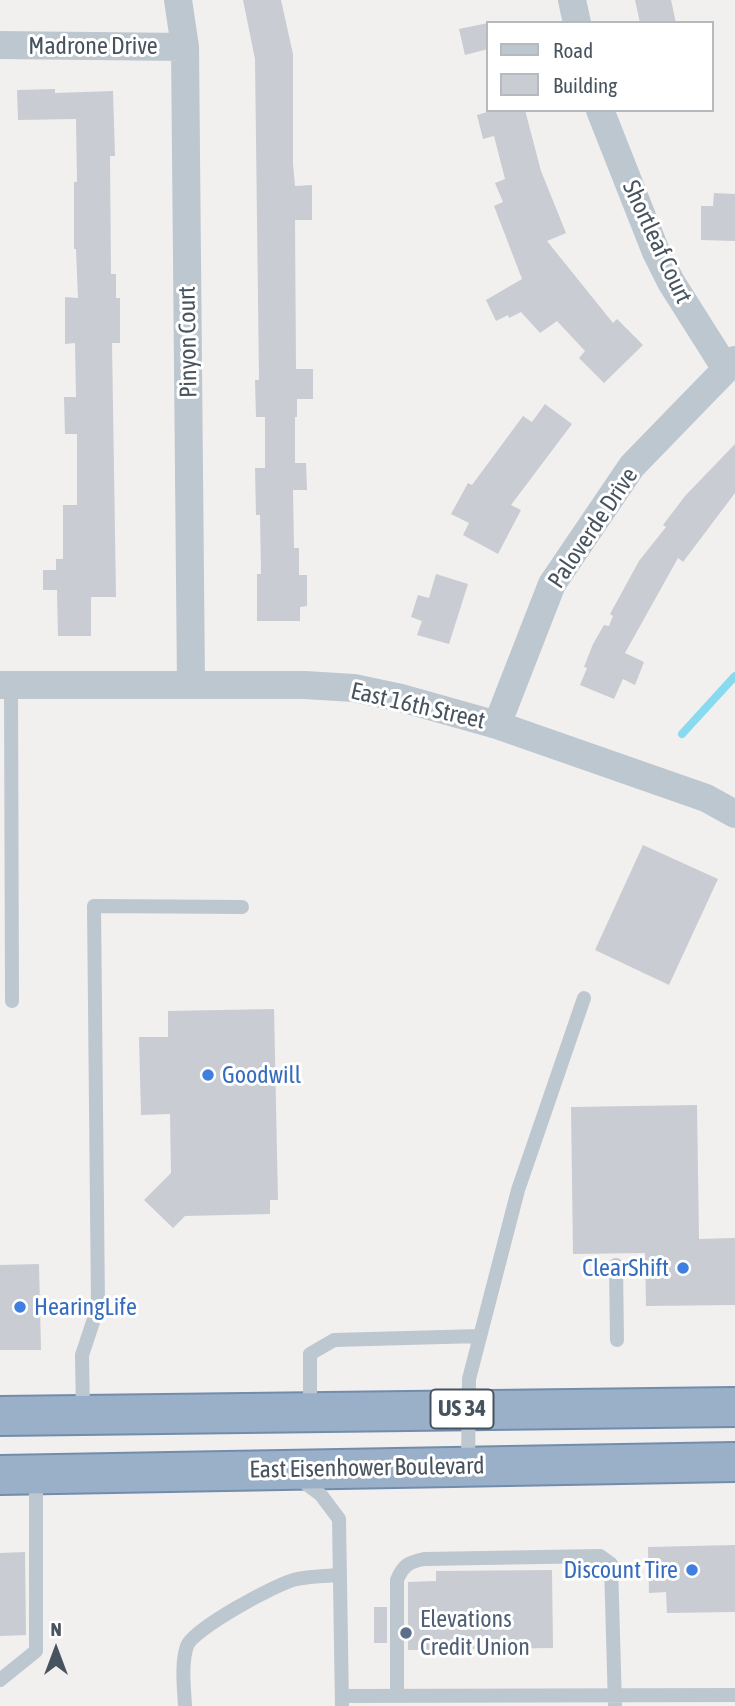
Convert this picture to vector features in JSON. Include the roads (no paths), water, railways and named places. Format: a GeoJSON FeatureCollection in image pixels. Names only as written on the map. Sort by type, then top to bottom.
{"type":"FeatureCollection","features":[{"type":"Feature","properties":{"kind":"highway","name":"US 34"},"geometry":{"type":"LineString","coordinates":[[0,1416],[735,1406]]}},
{"type":"Feature","properties":{"kind":"highway","name":"East Eisenhower Boulevard"},"geometry":{"type":"LineString","coordinates":[[18,1474],[735,1462]]}},
{"type":"Feature","properties":{"kind":"street","name":"Pinyon Court"},"geometry":{"type":"LineString","coordinates":[[178,0],[185,47],[191,685]]}},
{"type":"Feature","properties":{"kind":"street"},"geometry":{"type":"LineString","coordinates":[[572,0],[577,21]]}},
{"type":"Feature","properties":{"kind":"street","name":"Madrone Drive"},"geometry":{"type":"LineString","coordinates":[[0,46],[185,47]]}},
{"type":"Feature","properties":{"kind":"street","name":"Shortleaf Court"},"geometry":{"type":"LineString","coordinates":[[601,112],[656,252],[671,282],[730,365]]}},
{"type":"Feature","properties":{"kind":"street","name":"Paloverde Drive"},"geometry":{"type":"LineString","coordinates":[[497,725],[552,584],[632,466],[730,365]]}},
{"type":"Feature","properties":{"kind":"street","name":"East 16th Street"},"geometry":{"type":"LineString","coordinates":[[6,685],[305,685],[355,688],[497,725],[706,798],[735,814]]}},
{"type":"Feature","properties":{"kind":"lane"},"geometry":{"type":"LineString","coordinates":[[6,685],[6,867],[12,1001]]}},
{"type":"Feature","properties":{"kind":"lane"},"geometry":{"type":"LineString","coordinates":[[83,1415],[82,1355],[98,1307],[94,906],[242,907]]}},
{"type":"Feature","properties":{"kind":"lane"},"geometry":{"type":"LineString","coordinates":[[468,1466],[469,1379],[518,1190],[584,998]]}},
{"type":"Feature","properties":{"kind":"lane"},"geometry":{"type":"LineString","coordinates":[[616,1265],[617,1340]]}},
{"type":"Feature","properties":{"kind":"lane"},"geometry":{"type":"LineString","coordinates":[[310,1411],[310,1354],[334,1340],[480,1336]]}},
{"type":"Feature","properties":{"kind":"lane"},"geometry":{"type":"LineString","coordinates":[[287,1470],[321,1495],[339,1519],[342,1701],[397,1695],[615,1701],[735,1695]]}},
{"type":"Feature","properties":{"kind":"lane"},"geometry":{"type":"LineString","coordinates":[[0,1680],[36,1651],[18,1474]]}},
{"type":"Feature","properties":{"kind":"lane"},"geometry":{"type":"LineString","coordinates":[[397,1695],[397,1580],[401,1569],[410,1561],[600,1556],[611,1564],[615,1701]]}},
{"type":"Feature","properties":{"kind":"lane"},"geometry":{"type":"LineString","coordinates":[[185,1706],[184,1669],[187,1645],[198,1631],[261,1595],[296,1579],[340,1575]]}},
{"type":"Feature","properties":{"kind":"waterway"},"geometry":{"type":"LineString","coordinates":[[682,734],[735,676]]}},
{"type":"Feature","properties":{"kind":"place","name":"Goodwill"},"geometry":{"type":"Point","coordinates":[208,1075]}},
{"type":"Feature","properties":{"kind":"place","name":"ClearShift"},"geometry":{"type":"Point","coordinates":[683,1268]}},
{"type":"Feature","properties":{"kind":"place","name":"HearingLife"},"geometry":{"type":"Point","coordinates":[20,1307]}},
{"type":"Feature","properties":{"kind":"place","name":"Discount Tire"},"geometry":{"type":"Point","coordinates":[692,1570]}},
{"type":"Feature","properties":{"kind":"place","name":"Elevations Credit Union"},"geometry":{"type":"Point","coordinates":[406,1633]}}]}
